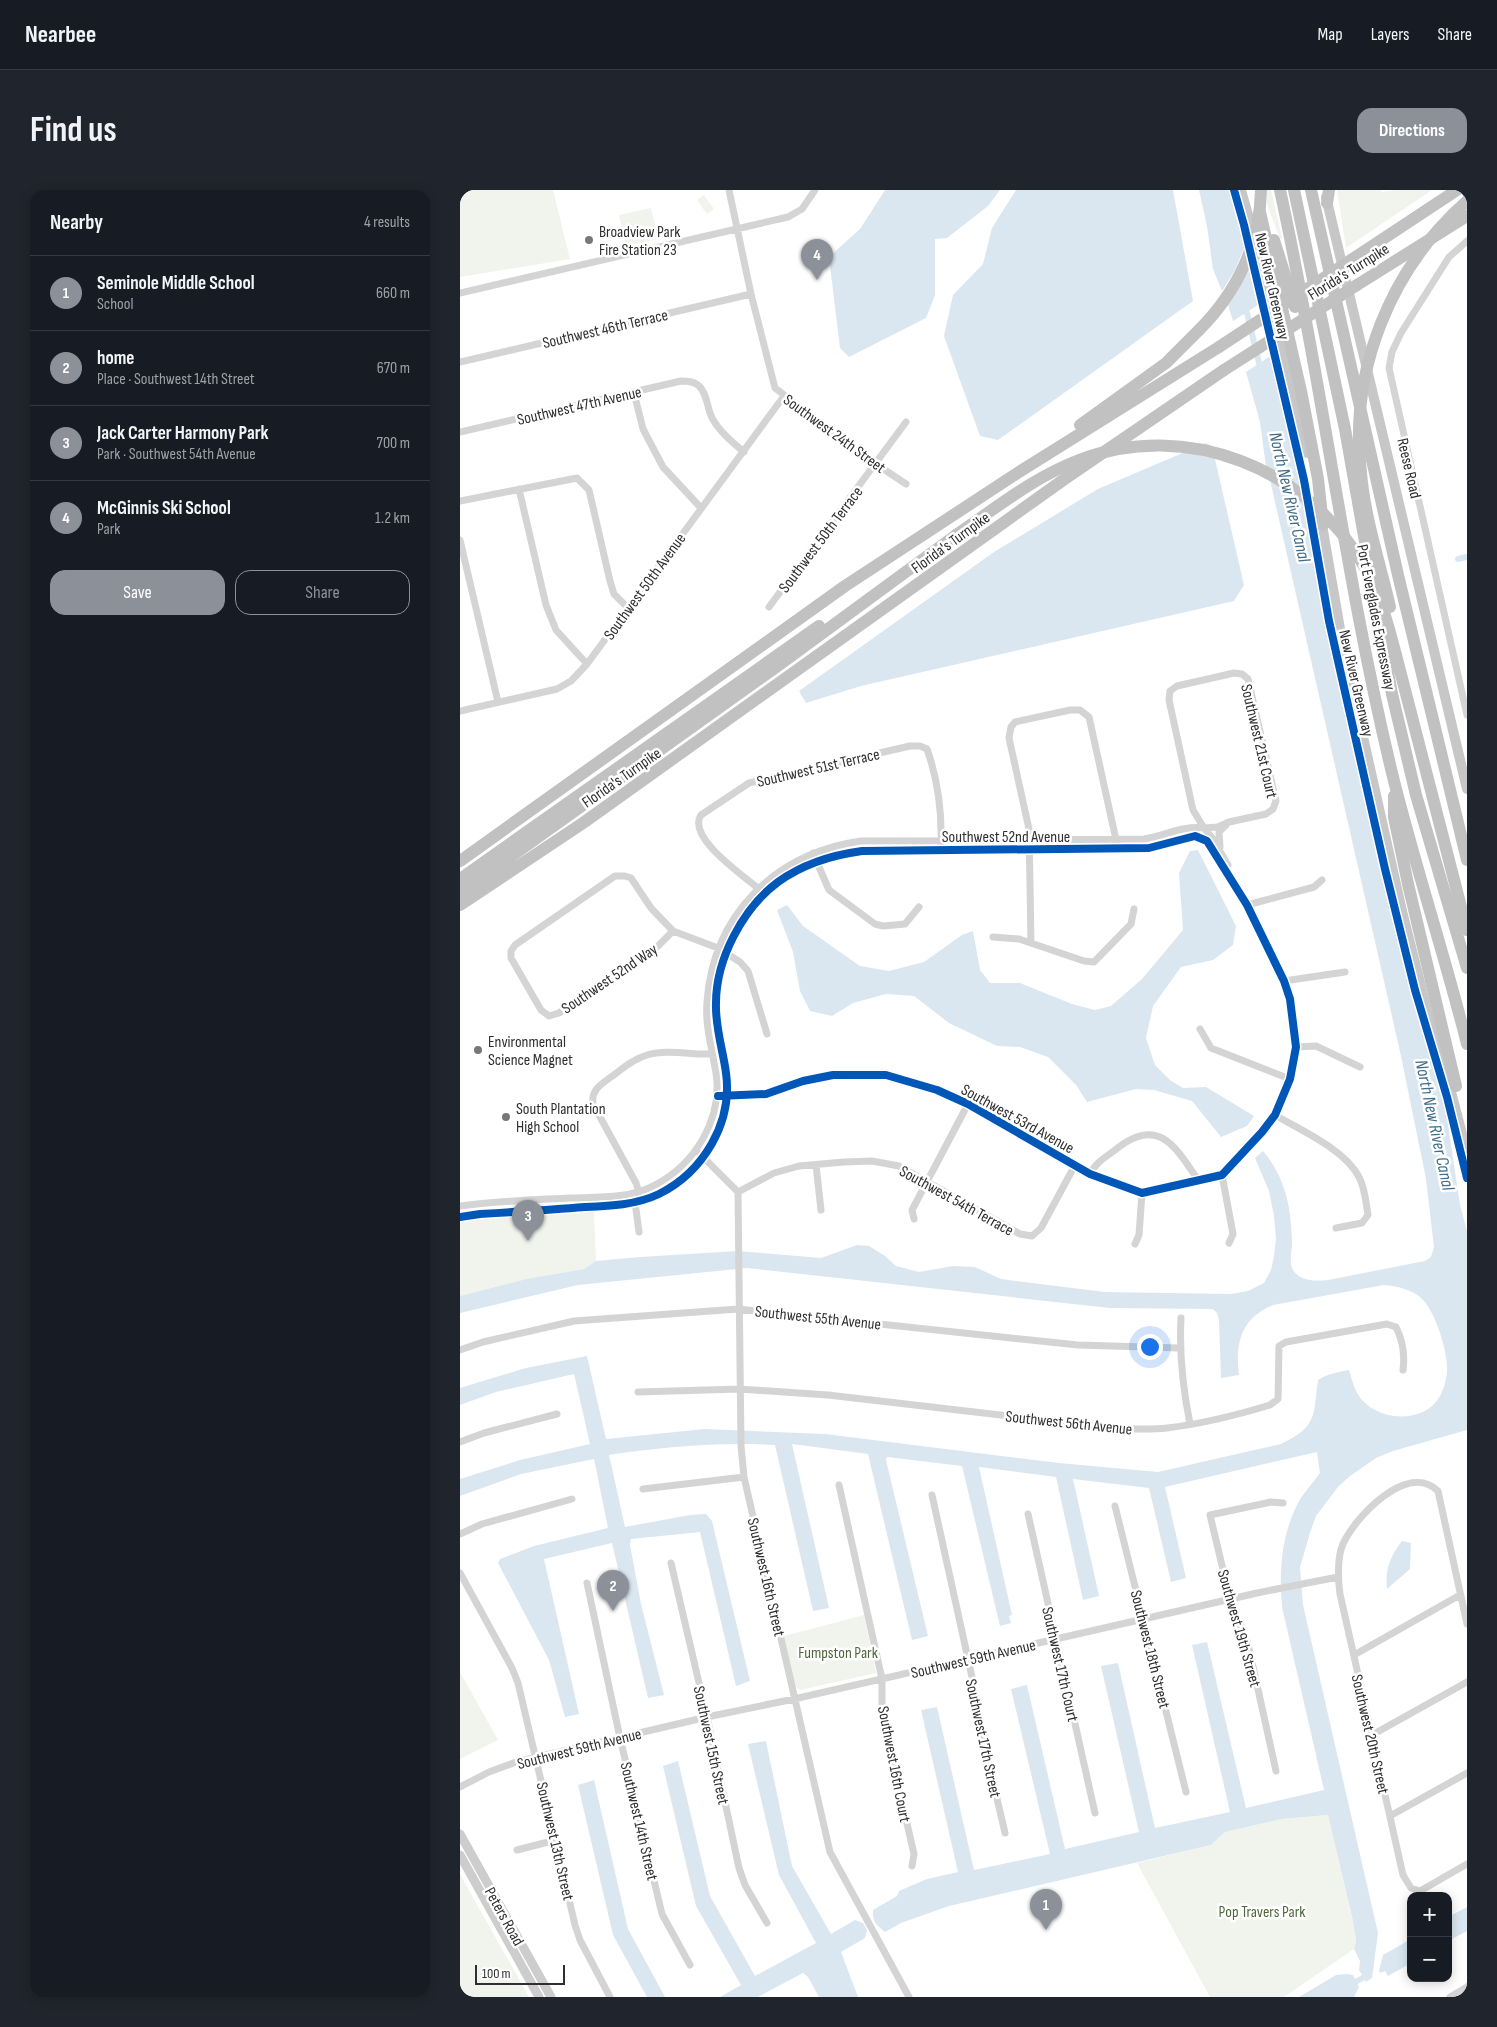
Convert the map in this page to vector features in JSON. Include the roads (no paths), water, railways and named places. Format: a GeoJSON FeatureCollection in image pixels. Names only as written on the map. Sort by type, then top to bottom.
{"type":"FeatureCollection","features":[{"type":"Feature","properties":{"kind":"highway"},"geometry":{"type":"LineString","coordinates":[[1255,190],[1301,391],[1318,479],[1322,526]]}},
{"type":"Feature","properties":{"kind":"highway"},"geometry":{"type":"LineString","coordinates":[[1019,472],[1123,393],[1166,363],[1219,308],[1232,289],[1247,260],[1257,229],[1261,190]]}},
{"type":"Feature","properties":{"kind":"highway","name":"Port Everglades Expressway"},"geometry":{"type":"LineString","coordinates":[[1280,190],[1297,268],[1353,588],[1394,781],[1467,1044]]}},
{"type":"Feature","properties":{"kind":"highway"},"geometry":{"type":"LineString","coordinates":[[1294,190],[1345,429],[1394,704],[1416,795],[1467,968]]}},
{"type":"Feature","properties":{"kind":"highway","name":"Port Everglades Expressway"},"geometry":{"type":"LineString","coordinates":[[1311,190],[1396,566],[1467,860]]}},
{"type":"Feature","properties":{"kind":"highway","name":"Florida's Turnpike"},"geometry":{"type":"LineString","coordinates":[[460,861],[845,586],[1019,472],[1219,347],[1457,190]]}},
{"type":"Feature","properties":{"kind":"highway"},"geometry":{"type":"LineString","coordinates":[[1467,201],[1427,243],[1399,284],[1388,306],[1372,348],[1361,396],[1359,428],[1361,475],[1370,524],[1398,654],[1467,930]]}},
{"type":"Feature","properties":{"kind":"highway"},"geometry":{"type":"LineString","coordinates":[[1260,208],[1265,216],[1282,262],[1320,397]]}},
{"type":"Feature","properties":{"kind":"highway","name":"Florida's Turnpike"},"geometry":{"type":"LineString","coordinates":[[460,905],[583,823],[1066,478],[1224,370],[1467,216]]}},
{"type":"Feature","properties":{"kind":"highway"},"geometry":{"type":"LineString","coordinates":[[460,893],[783,662],[956,535],[1028,486],[1050,473],[1081,459],[1112,450],[1165,445],[1209,451],[1248,463],[1283,481],[1307,498],[1331,520],[1353,548],[1381,601],[1398,654]]}},
{"type":"Feature","properties":{"kind":"highway"},"geometry":{"type":"LineString","coordinates":[[460,879],[777,654],[914,561],[956,535]]}},
{"type":"Feature","properties":{"kind":"highway"},"geometry":{"type":"LineString","coordinates":[[1394,781],[1394,817],[1396,827],[1425,961],[1456,1086]]}},
{"type":"Feature","properties":{"kind":"main road"},"geometry":{"type":"LineString","coordinates":[[1241,190],[1285,356],[1322,526],[1344,652],[1402,910],[1423,994],[1467,1152]]}},
{"type":"Feature","properties":{"kind":"main road"},"geometry":{"type":"LineString","coordinates":[[1327,194],[1467,789]]}},
{"type":"Feature","properties":{"kind":"main road"},"geometry":{"type":"LineString","coordinates":[[1423,994],[1456,1086],[1467,1127]]}},
{"type":"Feature","properties":{"kind":"main road","name":"Peters Road"},"geometry":{"type":"LineString","coordinates":[[460,1834],[551,1997]]}},
{"type":"Feature","properties":{"kind":"main road","name":"Peters Road"},"geometry":{"type":"LineString","coordinates":[[460,1855],[539,1997]]}},
{"type":"Feature","properties":{"kind":"street","name":"Southwest 24th Street"},"geometry":{"type":"LineString","coordinates":[[729,190],[751,294],[775,388],[876,464],[906,484]]}},
{"type":"Feature","properties":{"kind":"street"},"geometry":{"type":"LineString","coordinates":[[460,292],[793,215],[802,208],[814,191]]}},
{"type":"Feature","properties":{"kind":"street","name":"Reese Road"},"geometry":{"type":"LineString","coordinates":[[1467,241],[1449,257],[1406,325],[1392,352],[1389,368],[1467,715]]}},
{"type":"Feature","properties":{"kind":"street","name":"Southwest 46th Terrace"},"geometry":{"type":"LineString","coordinates":[[460,362],[751,294]]}},
{"type":"Feature","properties":{"kind":"street","name":"Southwest 47th Avenue"},"geometry":{"type":"LineString","coordinates":[[460,432],[681,381],[690,381],[698,384],[703,390],[712,417],[724,434],[744,452]]}},
{"type":"Feature","properties":{"kind":"street"},"geometry":{"type":"LineString","coordinates":[[634,393],[643,429],[662,467],[701,508]]}},
{"type":"Feature","properties":{"kind":"street","name":"Southwest 50th Avenue"},"geometry":{"type":"LineString","coordinates":[[460,711],[557,689],[571,681],[587,664],[784,396]]}},
{"type":"Feature","properties":{"kind":"street","name":"Southwest 50th Terrace"},"geometry":{"type":"LineString","coordinates":[[769,607],[906,422]]}},
{"type":"Feature","properties":{"kind":"street"},"geometry":{"type":"LineString","coordinates":[[460,501],[518,488],[578,478],[589,490],[614,594],[628,608]]}},
{"type":"Feature","properties":{"kind":"street"},"geometry":{"type":"LineString","coordinates":[[518,488],[546,605],[556,630],[587,664]]}},
{"type":"Feature","properties":{"kind":"street"},"geometry":{"type":"LineString","coordinates":[[460,540],[498,702]]}},
{"type":"Feature","properties":{"kind":"street","name":"Southwest 21st Court"},"geometry":{"type":"LineString","coordinates":[[1193,810],[1169,700],[1170,691],[1177,686],[1234,673],[1242,674],[1248,680],[1276,801],[1273,809]]}},
{"type":"Feature","properties":{"kind":"street"},"geometry":{"type":"LineString","coordinates":[[1031,942],[1029,829],[1009,738],[1011,727],[1015,722],[1070,710],[1080,710],[1089,717],[1117,840],[1117,849]]}},
{"type":"Feature","properties":{"kind":"street","name":"Southwest 51st Terrace"},"geometry":{"type":"LineString","coordinates":[[758,889],[706,842],[698,828],[697,820],[701,815],[749,783],[910,746],[920,746],[927,749],[934,768],[941,805],[941,841]]}},
{"type":"Feature","properties":{"kind":"street","name":"Southwest 52nd Avenue"},"geometry":{"type":"LineString","coordinates":[[718,1096],[708,1031],[706,1003],[710,977],[718,948],[735,916],[758,889],[789,864],[813,852],[861,841],[1117,840],[1160,836],[1183,828],[1218,828],[1228,823],[1266,814],[1273,809]]}},
{"type":"Feature","properties":{"kind":"street"},"geometry":{"type":"LineString","coordinates":[[1193,810],[1221,852]]}},
{"type":"Feature","properties":{"kind":"street"},"geometry":{"type":"LineString","coordinates":[[1183,828],[1192,817],[1193,810]]}},
{"type":"Feature","properties":{"kind":"street"},"geometry":{"type":"LineString","coordinates":[[1135,1244],[1139,1235],[1142,1193],[1222,1175],[1262,1132],[1275,1115],[1290,1079],[1296,1047],[1290,999],[1284,981],[1221,852],[1218,842],[1219,832],[1228,823]]}},
{"type":"Feature","properties":{"kind":"street","name":"Southwest 52nd Avenue"},"geometry":{"type":"LineString","coordinates":[[460,1217],[638,1202],[659,1194],[679,1182],[694,1168],[704,1157],[716,1137],[728,1096],[726,1073],[717,1028],[716,1002],[725,955],[734,934],[765,895],[779,882],[817,862],[834,856],[862,851],[1149,848],[1187,837],[1199,836],[1207,841],[1234,882]]}},
{"type":"Feature","properties":{"kind":"street"},"geometry":{"type":"LineString","coordinates":[[941,841],[941,850]]}},
{"type":"Feature","properties":{"kind":"street"},"geometry":{"type":"LineString","coordinates":[[813,852],[830,890],[875,924],[883,926],[905,924],[919,907]]}},
{"type":"Feature","properties":{"kind":"street","name":"Southwest 52nd Way"},"geometry":{"type":"LineString","coordinates":[[616,876],[631,878],[651,908],[673,931],[658,946],[559,1013],[549,1016],[542,1010],[511,958],[511,951],[515,945],[616,876]]}},
{"type":"Feature","properties":{"kind":"street"},"geometry":{"type":"LineString","coordinates":[[1246,905],[1314,887],[1322,880]]}},
{"type":"Feature","properties":{"kind":"street"},"geometry":{"type":"LineString","coordinates":[[758,889],[765,895]]}},
{"type":"Feature","properties":{"kind":"street"},"geometry":{"type":"LineString","coordinates":[[993,938],[1019,939],[1084,961],[1094,962],[1131,924],[1134,909]]}},
{"type":"Feature","properties":{"kind":"street"},"geometry":{"type":"LineString","coordinates":[[673,931],[718,948],[725,955],[740,962],[748,971],[767,1034]]}},
{"type":"Feature","properties":{"kind":"street"},"geometry":{"type":"LineString","coordinates":[[1284,981],[1345,972]]}},
{"type":"Feature","properties":{"kind":"street"},"geometry":{"type":"LineString","coordinates":[[1200,1030],[1211,1048],[1290,1079]]}},
{"type":"Feature","properties":{"kind":"street"},"geometry":{"type":"LineString","coordinates":[[1296,1047],[1316,1046],[1360,1067]]}},
{"type":"Feature","properties":{"kind":"street"},"geometry":{"type":"LineString","coordinates":[[639,1232],[639,1192],[636,1182],[593,1104],[592,1096],[597,1087],[632,1062],[646,1055],[662,1052],[712,1054]]}},
{"type":"Feature","properties":{"kind":"street","name":"Southwest 53rd Avenue"},"geometry":{"type":"LineString","coordinates":[[718,1096],[766,1094],[803,1081],[833,1075],[886,1075],[937,1090],[968,1104],[1090,1174],[1142,1193]]}},
{"type":"Feature","properties":{"kind":"street"},"geometry":{"type":"LineString","coordinates":[[460,1206],[498,1202],[598,1197],[639,1192],[656,1185],[675,1172],[695,1152],[707,1133],[718,1096]]}},
{"type":"Feature","properties":{"kind":"street"},"geometry":{"type":"LineString","coordinates":[[914,1219],[912,1210],[968,1104]]}},
{"type":"Feature","properties":{"kind":"street"},"geometry":{"type":"LineString","coordinates":[[1275,1115],[1337,1152],[1350,1164],[1360,1178],[1368,1215],[1362,1223],[1336,1228]]}},
{"type":"Feature","properties":{"kind":"street"},"geometry":{"type":"LineString","coordinates":[[1090,1174],[1093,1167],[1120,1145],[1139,1137],[1154,1134],[1165,1139],[1180,1153],[1198,1180]]}},
{"type":"Feature","properties":{"kind":"street"},"geometry":{"type":"LineString","coordinates":[[695,1152],[704,1157],[738,1192]]}},
{"type":"Feature","properties":{"kind":"street","name":"Southwest 54th Terrace"},"geometry":{"type":"LineString","coordinates":[[738,1192],[774,1173],[799,1166],[872,1161],[898,1166],[1020,1234],[1032,1236],[1040,1228],[1076,1165]]}},
{"type":"Feature","properties":{"kind":"street"},"geometry":{"type":"LineString","coordinates":[[816,1165],[821,1210]]}},
{"type":"Feature","properties":{"kind":"street"},"geometry":{"type":"LineString","coordinates":[[1222,1175],[1233,1234],[1229,1243]]}},
{"type":"Feature","properties":{"kind":"street","name":"Southwest 16th Street"},"geometry":{"type":"LineString","coordinates":[[738,1192],[738,1309],[741,1446],[744,1477],[830,1852],[909,1997]]}},
{"type":"Feature","properties":{"kind":"street","name":"Southwest 55th Avenue"},"geometry":{"type":"LineString","coordinates":[[460,1350],[482,1342],[574,1321],[738,1309],[1078,1345],[1179,1348]]}},
{"type":"Feature","properties":{"kind":"street"},"geometry":{"type":"LineString","coordinates":[[1181,1318],[1179,1348],[1190,1424]]}},
{"type":"Feature","properties":{"kind":"street","name":"Southwest 56th Avenue"},"geometry":{"type":"LineString","coordinates":[[638,1392],[740,1389],[828,1395],[1112,1428],[1166,1428],[1255,1410],[1270,1405],[1278,1399],[1278,1352],[1279,1346],[1286,1342],[1387,1324],[1396,1327],[1400,1334],[1404,1358],[1403,1370]]}},
{"type":"Feature","properties":{"kind":"street"},"geometry":{"type":"LineString","coordinates":[[460,1442],[484,1433],[557,1414]]}},
{"type":"Feature","properties":{"kind":"street"},"geometry":{"type":"LineString","coordinates":[[643,1489],[744,1477]]}},
{"type":"Feature","properties":{"kind":"street"},"geometry":{"type":"LineString","coordinates":[[1338,1577],[1342,1545],[1358,1521],[1382,1495],[1402,1486],[1423,1482],[1432,1485],[1438,1491],[1467,1624]]}},
{"type":"Feature","properties":{"kind":"street","name":"Southwest 16th Court"},"geometry":{"type":"LineString","coordinates":[[839,1485],[882,1679],[883,1716],[914,1854],[912,1866]]}},
{"type":"Feature","properties":{"kind":"street","name":"Southwest 17th Street"},"geometry":{"type":"LineString","coordinates":[[932,1495],[972,1677],[973,1695],[1005,1833]]}},
{"type":"Feature","properties":{"kind":"street"},"geometry":{"type":"LineString","coordinates":[[460,1534],[482,1524],[572,1499]]}},
{"type":"Feature","properties":{"kind":"street","name":"Southwest 19th Street"},"geometry":{"type":"LineString","coordinates":[[1276,1771],[1248,1644],[1241,1626],[1234,1616],[1210,1515],[1270,1502],[1283,1503]]}},
{"type":"Feature","properties":{"kind":"street","name":"Southwest 18th Street"},"geometry":{"type":"LineString","coordinates":[[1115,1506],[1186,1792]]}},
{"type":"Feature","properties":{"kind":"street","name":"Southwest 17th Court"},"geometry":{"type":"LineString","coordinates":[[1028,1514],[1095,1813]]}},
{"type":"Feature","properties":{"kind":"street","name":"Southwest 15th Street"},"geometry":{"type":"LineString","coordinates":[[671,1562],[707,1717],[739,1868],[745,1885],[767,1923]]}},
{"type":"Feature","properties":{"kind":"street","name":"Southwest 13th Street"},"geometry":{"type":"LineString","coordinates":[[460,1573],[515,1675],[537,1758],[580,1940],[610,1997]]}},
{"type":"Feature","properties":{"kind":"street","name":"Southwest 59th Avenue"},"geometry":{"type":"LineString","coordinates":[[460,1787],[489,1772],[516,1762],[968,1658],[1338,1577]]}},
{"type":"Feature","properties":{"kind":"street","name":"Southwest 20th Street"},"geometry":{"type":"LineString","coordinates":[[1338,1577],[1340,1594],[1403,1875],[1411,1888],[1420,1891],[1467,1864]]}},
{"type":"Feature","properties":{"kind":"street","name":"Southwest 14th Street"},"geometry":{"type":"LineString","coordinates":[[587,1583],[620,1738],[662,1914],[690,1965]]}},
{"type":"Feature","properties":{"kind":"street"},"geometry":{"type":"LineString","coordinates":[[1354,1655],[1460,1595]]}},
{"type":"Feature","properties":{"kind":"street"},"geometry":{"type":"LineString","coordinates":[[1372,1735],[1467,1682]]}},
{"type":"Feature","properties":{"kind":"street"},"geometry":{"type":"LineString","coordinates":[[1390,1816],[1467,1773]]}},
{"type":"Feature","properties":{"kind":"street"},"geometry":{"type":"LineString","coordinates":[[517,1850],[556,1840]]}},
{"type":"Feature","properties":{"kind":"street"},"geometry":{"type":"LineString","coordinates":[[1450,1997],[1467,1987]]}},
{"type":"Feature","properties":{"kind":"water"},"geometry":{"type":"Polygon","coordinates":[[[885,190],[1000,190],[988,206],[947,238],[935,239],[935,295],[926,318],[849,357],[840,348],[829,257],[860,229],[885,190]]]}},
{"type":"Feature","properties":{"kind":"water"},"geometry":{"type":"Polygon","coordinates":[[[1016,190],[1173,190],[1193,301],[998,440],[980,436],[944,336],[953,295],[983,264],[992,228],[1016,190]]]}},
{"type":"Feature","properties":{"kind":"water"},"geometry":{"type":"Polygon","coordinates":[[[1199,190],[1230,190],[1246,243],[1235,270],[1222,291],[1213,269],[1207,226],[1199,190]]]}},
{"type":"Feature","properties":{"kind":"water"},"geometry":{"type":"Polygon","coordinates":[[[1249,270],[1258,305],[1233,321],[1228,305],[1249,270]]]}},
{"type":"Feature","properties":{"kind":"water"},"geometry":{"type":"Polygon","coordinates":[[[1272,355],[1299,475],[1300,488],[1266,467],[1260,422],[1246,372],[1272,355]]]}},
{"type":"Feature","properties":{"kind":"water"},"geometry":{"type":"Polygon","coordinates":[[[1206,443],[1212,446],[1244,585],[1234,601],[861,686],[806,703],[799,691],[994,552],[1098,489],[1206,443]]]}},
{"type":"Feature","properties":{"kind":"water"},"geometry":{"type":"Polygon","coordinates":[[[1270,480],[1304,503],[1337,673],[1385,882],[1414,1001],[1443,1091],[1460,1205],[1467,1231],[1467,1430],[1393,1451],[1376,1458],[1350,1476],[1338,1487],[1316,1516],[1300,1567],[1303,1605],[1378,1933],[1372,1978],[1366,1982],[1359,1970],[1360,1961],[1354,1949],[1356,1940],[1352,1917],[1328,1815],[1282,1819],[1225,1832],[1211,1845],[949,1906],[901,1923],[885,1932],[875,1922],[873,1917],[873,1910],[897,1896],[899,1891],[927,1879],[958,1872],[921,1710],[937,1707],[974,1870],[1050,1854],[1011,1689],[1027,1685],[1065,1849],[1139,1832],[1101,1666],[1118,1663],[1155,1828],[1230,1812],[1192,1645],[1207,1642],[1246,1808],[1324,1790],[1282,1607],[1281,1581],[1282,1555],[1287,1530],[1302,1496],[1320,1473],[1317,1452],[1165,1487],[1186,1578],[1171,1582],[1149,1488],[1073,1479],[1099,1596],[1083,1600],[1056,1477],[979,1467],[1012,1615],[1009,1616],[1011,1623],[1000,1626],[962,1466],[887,1457],[886,1460],[928,1636],[912,1640],[868,1454],[792,1444],[829,1608],[813,1611],[775,1445],[733,1444],[692,1446],[609,1455],[625,1527],[690,1515],[706,1514],[712,1521],[750,1681],[736,1686],[700,1532],[631,1539],[630,1545],[641,1604],[664,1695],[648,1698],[612,1543],[544,1559],[579,1714],[565,1717],[549,1660],[498,1563],[500,1559],[534,1546],[608,1528],[594,1459],[521,1474],[460,1496],[460,1479],[520,1460],[590,1444],[574,1374],[496,1392],[460,1405],[460,1388],[526,1368],[587,1356],[606,1439],[705,1429],[825,1434],[1059,1463],[1158,1472],[1281,1444],[1293,1438],[1308,1425],[1311,1419],[1314,1411],[1318,1380],[1337,1372],[1349,1370],[1360,1398],[1371,1408],[1381,1413],[1392,1416],[1414,1415],[1433,1405],[1443,1390],[1446,1380],[1447,1362],[1443,1342],[1431,1311],[1426,1303],[1416,1294],[1403,1288],[1384,1285],[1273,1305],[1262,1310],[1247,1324],[1242,1333],[1238,1352],[1239,1375],[1221,1378],[1219,1321],[1217,1313],[1213,1309],[1110,1308],[747,1268],[578,1285],[460,1313],[460,1296],[526,1279],[584,1269],[596,1261],[738,1251],[821,1258],[857,1245],[869,1246],[896,1266],[919,1272],[953,1266],[975,1267],[1001,1279],[1105,1292],[1231,1294],[1248,1291],[1264,1283],[1271,1270],[1276,1239],[1269,1191],[1255,1158],[1263,1151],[1277,1171],[1285,1192],[1290,1215],[1291,1263],[1293,1270],[1300,1277],[1304,1279],[1328,1280],[1425,1261],[1431,1257],[1434,1247],[1426,1179],[1401,1056],[1270,480]]]}},
{"type":"Feature","properties":{"kind":"water"},"geometry":{"type":"Polygon","coordinates":[[[1198,850],[1236,926],[1233,945],[1213,960],[1181,967],[1153,1006],[1146,1038],[1155,1065],[1170,1080],[1183,1088],[1206,1087],[1254,1116],[1247,1126],[1221,1137],[1192,1101],[1154,1090],[1136,1089],[1087,1102],[1076,1085],[1048,1057],[1020,1047],[997,1046],[949,1023],[914,996],[886,994],[853,1003],[832,1016],[810,1011],[800,991],[793,952],[777,910],[787,905],[803,926],[860,966],[889,971],[924,962],[962,935],[973,931],[980,970],[990,983],[1020,983],[1072,1004],[1095,1010],[1111,1006],[1142,979],[1183,930],[1179,873],[1190,851],[1198,850]]]}},
{"type":"Feature","properties":{"kind":"water"},"geometry":{"type":"Polygon","coordinates":[[[1402,1541],[1411,1543],[1410,1569],[1387,1589],[1389,1564],[1394,1552],[1402,1541]]]}},
{"type":"Feature","properties":{"kind":"water"},"geometry":{"type":"Polygon","coordinates":[[[766,1741],[792,1866],[831,1934],[855,1920],[863,1923],[867,1930],[865,1938],[841,1952],[858,1997],[819,1997],[808,1977],[803,1973],[758,1997],[720,1997],[741,1985],[696,1906],[663,1766],[678,1761],[710,1896],[755,1976],[816,1943],[779,1875],[748,1744],[766,1741]]]}},
{"type":"Feature","properties":{"kind":"water"},"geometry":{"type":"Polygon","coordinates":[[[594,1780],[628,1929],[665,1997],[647,1997],[613,1935],[578,1785],[594,1780]]]}},
{"type":"Feature","properties":{"kind":"water"},"geometry":{"type":"Polygon","coordinates":[[[1467,1907],[1467,1931],[1452,1939],[1452,1937],[1452,1915],[1467,1907]]]}},
{"type":"Feature","properties":{"kind":"water"},"geometry":{"type":"Polygon","coordinates":[[[1407,1941],[1407,1965],[1388,1976],[1385,1971],[1380,1973],[1379,1971],[1383,1955],[1407,1941]]]}},
{"type":"Feature","properties":{"kind":"water"},"geometry":{"type":"Polygon","coordinates":[[[1336,1975],[1353,1975],[1359,1987],[1354,1997],[1299,1997],[1336,1975]]]}},
{"type":"Feature","properties":{"kind":"waterway","name":"North New River Canal"},"geometry":{"type":"LineString","coordinates":[[1245,305],[1261,371]]}},
{"type":"Feature","properties":{"kind":"waterway"},"geometry":{"type":"LineString","coordinates":[[1458,559],[1467,557]]}},
{"type":"Feature","properties":{"kind":"waterway"},"geometry":{"type":"LineString","coordinates":[[1350,1985],[1366,1976],[1365,1971]]}},
{"type":"Feature","properties":{"kind":"place","name":"Broadview Park Fire Station 23"},"geometry":{"type":"Point","coordinates":[589,240]}},
{"type":"Feature","properties":{"kind":"place","name":"McGinnis Ski School"},"geometry":{"type":"Point","coordinates":[817,280]}},
{"type":"Feature","properties":{"kind":"place","name":"Environmental Science Magnet"},"geometry":{"type":"Point","coordinates":[478,1050]}},
{"type":"Feature","properties":{"kind":"place","name":"South Plantation High School"},"geometry":{"type":"Point","coordinates":[506,1117]}},
{"type":"Feature","properties":{"kind":"place","name":"Jack Carter Harmony Park"},"geometry":{"type":"Point","coordinates":[528,1241]}},
{"type":"Feature","properties":{"kind":"place","name":"home"},"geometry":{"type":"Point","coordinates":[613,1611]}},
{"type":"Feature","properties":{"kind":"place","name":"Seminole Middle School"},"geometry":{"type":"Point","coordinates":[1046,1930]}},
{"type":"Feature","properties":{"kind":"park label","name":"Fumpston Park"},"geometry":{"type":"Point","coordinates":[838,1652]}},
{"type":"Feature","properties":{"kind":"park label","name":"Pop Travers Park"},"geometry":{"type":"Point","coordinates":[1262,1911]}}]}
